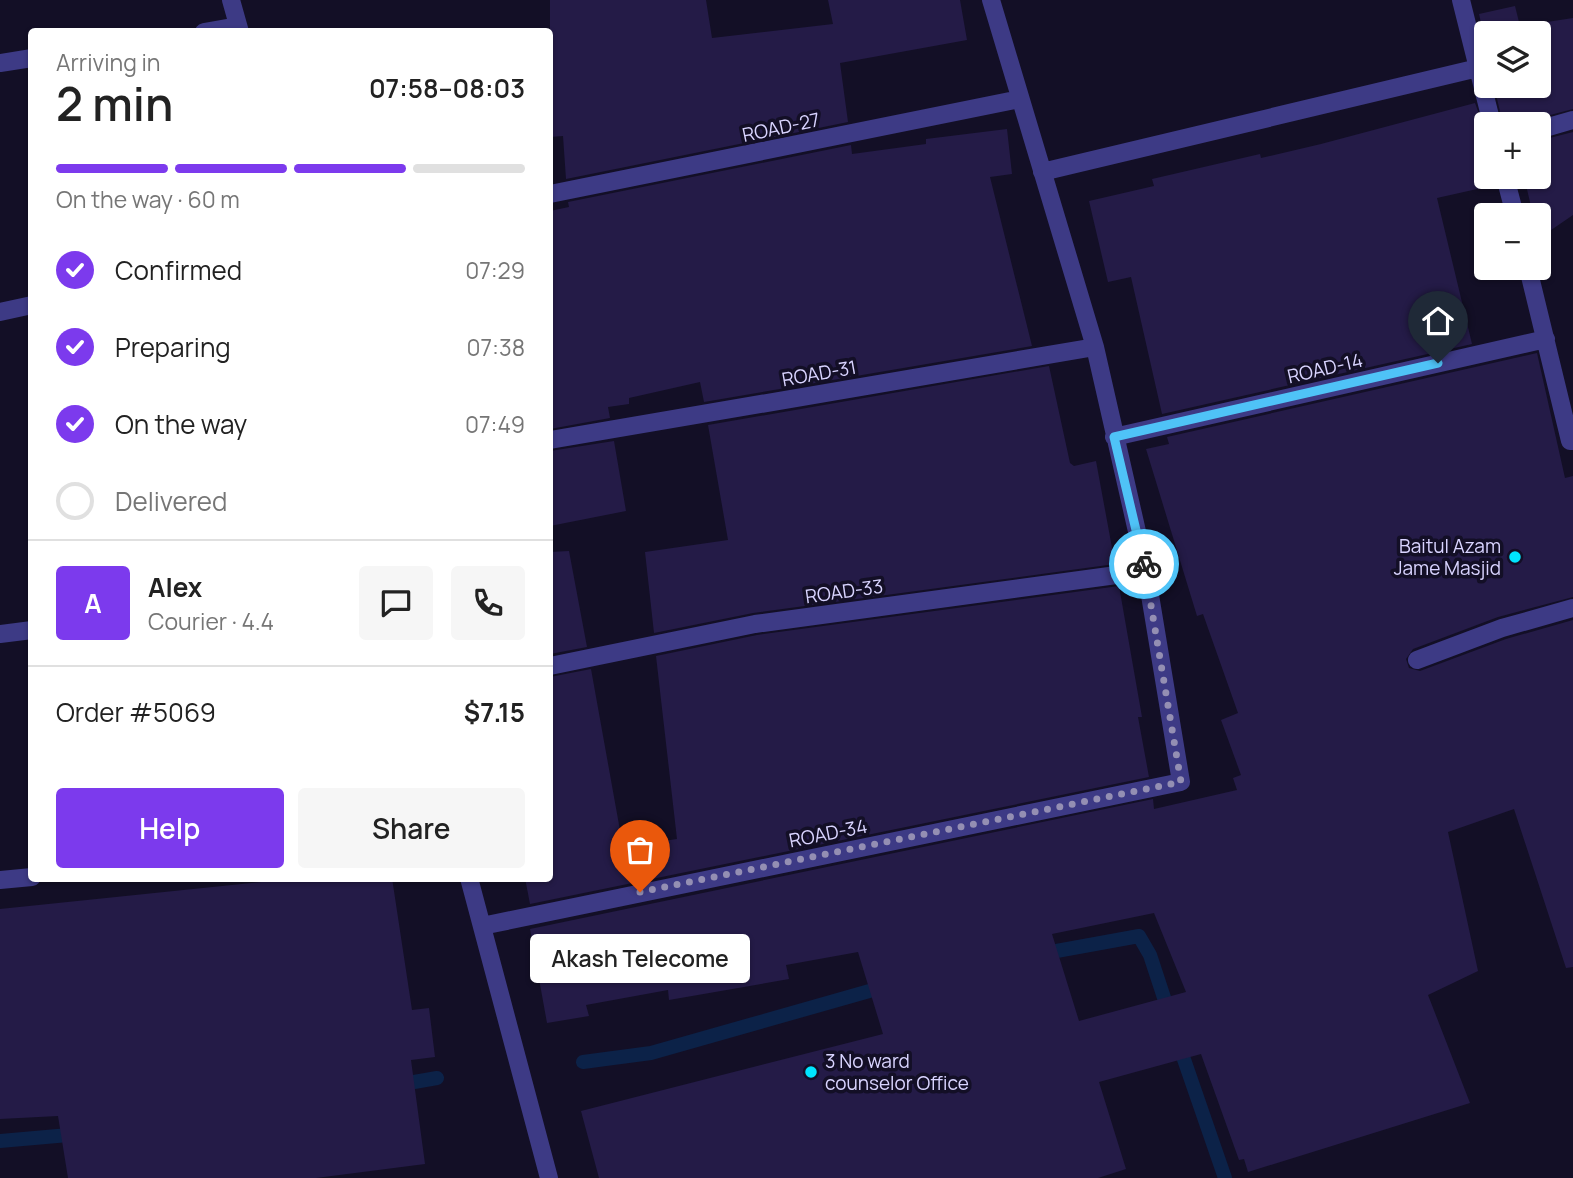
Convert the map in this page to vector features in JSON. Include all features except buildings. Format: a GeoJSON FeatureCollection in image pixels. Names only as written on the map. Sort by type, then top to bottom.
{"type":"FeatureCollection","features":[{"type":"Feature","properties":{"kind":"street"},"geometry":{"type":"LineString","coordinates":[[231,0],[239,28]]}},
{"type":"Feature","properties":{"kind":"street"},"geometry":{"type":"LineString","coordinates":[[991,0],[1096,347],[1146,571]]}},
{"type":"Feature","properties":{"kind":"street"},"geometry":{"type":"LineString","coordinates":[[1461,0],[1474,52]]}},
{"type":"Feature","properties":{"kind":"street"},"geometry":{"type":"LineString","coordinates":[[0,63],[28,59]]}},
{"type":"Feature","properties":{"kind":"street"},"geometry":{"type":"LineString","coordinates":[[1042,172],[1474,69]]}},
{"type":"Feature","properties":{"kind":"street","name":"ROAD-27"},"geometry":{"type":"LineString","coordinates":[[553,193],[1020,99]]}},
{"type":"Feature","properties":{"kind":"street"},"geometry":{"type":"LineString","coordinates":[[1551,126],[1573,120]]}},
{"type":"Feature","properties":{"kind":"street"},"geometry":{"type":"LineString","coordinates":[[1531,280],[1572,441]]}},
{"type":"Feature","properties":{"kind":"street"},"geometry":{"type":"LineString","coordinates":[[0,312],[28,305]]}},
{"type":"Feature","properties":{"kind":"street","name":"ROAD-14"},"geometry":{"type":"LineString","coordinates":[[1114,437],[1546,339]]}},
{"type":"Feature","properties":{"kind":"street","name":"ROAD-31"},"geometry":{"type":"LineString","coordinates":[[553,439],[1096,347]]}},
{"type":"Feature","properties":{"kind":"street","name":"ROAD-33"},"geometry":{"type":"LineString","coordinates":[[553,665],[755,624],[1146,571]]}},
{"type":"Feature","properties":{"kind":"street","name":"ROAD-34"},"geometry":{"type":"LineString","coordinates":[[482,926],[1181,782],[1146,571]]}},
{"type":"Feature","properties":{"kind":"street"},"geometry":{"type":"LineString","coordinates":[[1418,660],[1502,628],[1573,608]]}},
{"type":"Feature","properties":{"kind":"street"},"geometry":{"type":"LineString","coordinates":[[0,634],[28,630]]}},
{"type":"Feature","properties":{"kind":"street"},"geometry":{"type":"LineString","coordinates":[[0,880],[28,877]]}},
{"type":"Feature","properties":{"kind":"street"},"geometry":{"type":"LineString","coordinates":[[470,882],[549,1178]]}},
{"type":"Feature","properties":{"kind":"waterway"},"geometry":{"type":"LineString","coordinates":[[1040,954],[1139,936],[1150,955],[1170,1016]]}},
{"type":"Feature","properties":{"kind":"waterway"},"geometry":{"type":"LineString","coordinates":[[583,1062],[651,1053],[887,986]]}},
{"type":"Feature","properties":{"kind":"waterway"},"geometry":{"type":"LineString","coordinates":[[1178,1042],[1225,1178]]}},
{"type":"Feature","properties":{"kind":"waterway"},"geometry":{"type":"LineString","coordinates":[[397,1085],[437,1078]]}},
{"type":"Feature","properties":{"kind":"waterway"},"geometry":{"type":"LineString","coordinates":[[0,1141],[80,1134]]}},
{"type":"Feature","properties":{"kind":"way so far"},"geometry":{"type":"LineString","coordinates":[[640,892],[1181,782],[1144,564]]}},
{"type":"Feature","properties":{"kind":"place","name":"Baitul Azam Jame Masjid"},"geometry":{"type":"Point","coordinates":[1515,557]}},
{"type":"Feature","properties":{"kind":"place","name":"Akash Telecome"},"geometry":{"type":"Point","coordinates":[640,892]}},
{"type":"Feature","properties":{"kind":"place","name":"3 No ward counselor Office"},"geometry":{"type":"Point","coordinates":[811,1072]}},
{"type":"Feature","properties":{"kind":"route"},"geometry":{"type":"LineString","coordinates":[[1144,564],[1114,437],[1438,363]]}}]}
